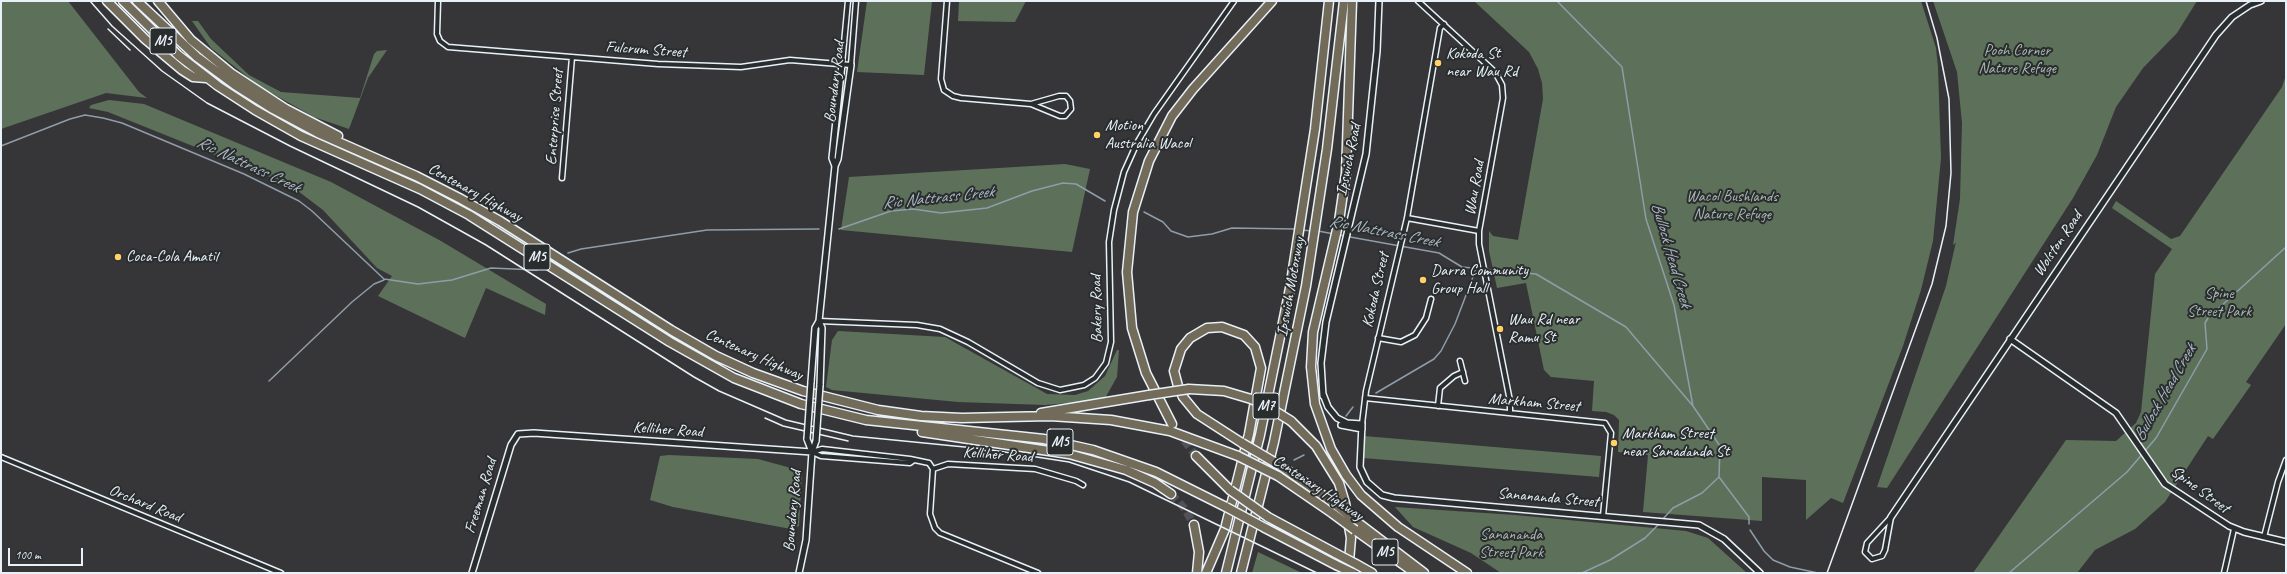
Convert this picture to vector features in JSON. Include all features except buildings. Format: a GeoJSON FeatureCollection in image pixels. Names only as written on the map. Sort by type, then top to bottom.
{"type":"FeatureCollection","features":[{"type":"Feature","properties":{"kind":"highway"},"geometry":{"type":"LineString","coordinates":[[107,1],[145,40],[182,70],[193,77],[207,78]]}},
{"type":"Feature","properties":{"kind":"highway","name":"Centenary Highway"},"geometry":{"type":"LineString","coordinates":[[123,1],[152,32],[207,78],[284,128],[420,189],[469,215],[670,342],[715,368],[755,387],[801,404],[881,422],[1038,439],[1081,446],[1125,459],[1156,472],[1353,573]]}},
{"type":"Feature","properties":{"kind":"highway","name":"Centenary Highway"},"geometry":{"type":"LineString","coordinates":[[137,1],[197,57],[252,96],[318,133],[416,176],[500,220],[692,343],[772,381],[834,400],[901,413],[962,418],[1082,417],[1134,423],[1183,435],[1238,456],[1278,476],[1415,573]]}},
{"type":"Feature","properties":{"kind":"highway"},"geometry":{"type":"LineString","coordinates":[[158,1],[196,44],[250,86],[304,119],[410,169],[416,176]]}},
{"type":"Feature","properties":{"kind":"highway"},"geometry":{"type":"LineString","coordinates":[[1172,424],[1146,373],[1132,328],[1127,272],[1133,212],[1149,161],[1172,116],[1197,84],[1272,1]]}},
{"type":"Feature","properties":{"kind":"highway","name":"Ipswich Motorway"},"geometry":{"type":"LineString","coordinates":[[1226,573],[1260,435],[1299,238],[1316,122],[1329,1]]}},
{"type":"Feature","properties":{"kind":"highway","name":"Ipswich Motorway"},"geometry":{"type":"LineString","coordinates":[[1241,573],[1284,399],[1314,241],[1334,98],[1344,1]]}},
{"type":"Feature","properties":{"kind":"highway"},"geometry":{"type":"LineString","coordinates":[[1352,1],[1347,154],[1339,221],[1315,318],[1311,357],[1315,404],[1326,438],[1346,475],[1370,504],[1398,527],[1467,573]]}},
{"type":"Feature","properties":{"kind":"highway"},"geometry":{"type":"LineString","coordinates":[[1206,573],[1225,529],[1250,427],[1261,368],[1255,347],[1244,335],[1222,327],[1207,328],[1190,338],[1181,349],[1174,371],[1183,397],[1197,414],[1242,443],[1281,466],[1331,501],[1424,573]]}},
{"type":"Feature","properties":{"kind":"highway"},"geometry":{"type":"LineString","coordinates":[[1033,417],[1047,411],[1189,389],[1224,391],[1251,399],[1270,408],[1291,422],[1319,450],[1339,483],[1345,503],[1351,538],[1348,573]]}},
{"type":"Feature","properties":{"kind":"highway"},"geometry":{"type":"LineString","coordinates":[[881,422],[890,427],[1069,454],[1132,473],[1155,483],[1171,494]]}},
{"type":"Feature","properties":{"kind":"highway"},"geometry":{"type":"LineString","coordinates":[[1196,456],[1230,490],[1268,517],[1372,573]]}},
{"type":"Feature","properties":{"kind":"highway"},"geometry":{"type":"LineString","coordinates":[[1194,525],[1199,552],[1197,573]]}},
{"type":"Feature","properties":{"kind":"street","name":"Fulcrum Street"},"geometry":{"type":"LineString","coordinates":[[438,1],[436,25],[440,41],[448,47],[572,58],[741,68],[777,61],[851,65]]}},
{"type":"Feature","properties":{"kind":"street","name":"Boundary Road"},"geometry":{"type":"LineString","coordinates":[[835,166],[832,158],[848,1]]}},
{"type":"Feature","properties":{"kind":"street","name":"Boundary Road"},"geometry":{"type":"LineString","coordinates":[[812,452],[807,439],[815,328],[819,321],[835,166],[838,159],[851,65],[856,1]]}},
{"type":"Feature","properties":{"kind":"street"},"geometry":{"type":"LineString","coordinates":[[947,1],[941,79],[944,90],[953,96],[961,98],[1030,104],[1060,116],[1065,116],[1071,109],[1070,101],[1066,96],[1059,96],[1030,104]]}},
{"type":"Feature","properties":{"kind":"street","name":"Bakery Road"},"geometry":{"type":"LineString","coordinates":[[819,321],[917,326],[940,329],[964,339],[1038,383],[1060,390],[1084,385],[1095,378],[1106,364],[1112,342],[1109,242],[1114,210],[1124,172],[1137,143],[1154,114],[1234,1]]}},
{"type":"Feature","properties":{"kind":"street","name":"Ipswich Road"},"geometry":{"type":"LineString","coordinates":[[1362,427],[1344,426],[1332,419],[1324,406],[1322,347],[1348,225],[1366,154],[1377,58],[1379,1]]}},
{"type":"Feature","properties":{"kind":"street","name":"Wau Road"},"geometry":{"type":"LineString","coordinates":[[1418,1],[1495,72],[1502,85],[1503,98],[1479,231],[1481,258],[1510,401],[1510,413]]}},
{"type":"Feature","properties":{"kind":"street","name":"Wolston Road"},"geometry":{"type":"LineString","coordinates":[[1891,516],[1885,550],[1882,556],[1872,558],[1865,552],[1867,543],[1891,516],[2216,35],[2232,17],[2250,5],[2261,1]]}},
{"type":"Feature","properties":{"kind":"street","name":"Kokoda Street"},"geometry":{"type":"LineString","coordinates":[[1394,498],[1382,495],[1372,489],[1363,477],[1360,467],[1365,398],[1407,218],[1440,28],[1444,24]]}},
{"type":"Feature","properties":{"kind":"street","name":"Enterprise Street"},"geometry":{"type":"LineString","coordinates":[[562,178],[572,58]]}},
{"type":"Feature","properties":{"kind":"street"},"geometry":{"type":"LineString","coordinates":[[1407,218],[1479,231]]}},
{"type":"Feature","properties":{"kind":"street"},"geometry":{"type":"LineString","coordinates":[[1378,338],[1401,342],[1415,335],[1426,318],[1431,299]]}},
{"type":"Feature","properties":{"kind":"street","name":"Boundary Road"},"geometry":{"type":"LineString","coordinates":[[799,573],[806,540],[812,452],[816,441],[822,328],[819,321]]}},
{"type":"Feature","properties":{"kind":"street","name":"Spine Street"},"geometry":{"type":"LineString","coordinates":[[2010,339],[2106,404],[2116,413],[2156,472],[2169,487],[2234,529],[2286,542]]}},
{"type":"Feature","properties":{"kind":"street"},"geometry":{"type":"LineString","coordinates":[[1460,361],[1465,381]]}},
{"type":"Feature","properties":{"kind":"street"},"geometry":{"type":"LineString","coordinates":[[1438,406],[1439,389],[1454,376],[1463,372]]}},
{"type":"Feature","properties":{"kind":"street","name":"Markham Street"},"geometry":{"type":"LineString","coordinates":[[1365,398],[1606,423],[1611,433],[1603,516]]}},
{"type":"Feature","properties":{"kind":"street","name":"Kelliher Road"},"geometry":{"type":"LineString","coordinates":[[522,433],[812,452],[821,456],[910,463],[914,460],[929,463],[933,469],[948,464],[1035,469],[1076,480],[1083,485]]}},
{"type":"Feature","properties":{"kind":"street","name":"Freeman Road"},"geometry":{"type":"LineString","coordinates":[[472,573],[513,438],[522,433]]}},
{"type":"Feature","properties":{"kind":"street","name":"Orchard Road"},"geometry":{"type":"LineString","coordinates":[[1,457],[281,573]]}},
{"type":"Feature","properties":{"kind":"street"},"geometry":{"type":"LineString","coordinates":[[2264,537],[2278,482],[2286,460]]}},
{"type":"Feature","properties":{"kind":"street"},"geometry":{"type":"LineString","coordinates":[[933,469],[930,514],[935,528],[940,533],[1038,573]]}},
{"type":"Feature","properties":{"kind":"street","name":"Sanananda Street"},"geometry":{"type":"LineString","coordinates":[[1394,498],[1699,524],[1724,539],[1760,573]]}},
{"type":"Feature","properties":{"kind":"street"},"geometry":{"type":"LineString","coordinates":[[2224,573],[2234,529]]}},
{"type":"Feature","properties":{"kind":"green space"},"geometry":{"type":"Polygon","coordinates":[[[1,1],[68,1],[139,92],[147,98],[106,93],[1,129],[1,1]]]}},
{"type":"Feature","properties":{"kind":"green space"},"geometry":{"type":"Polygon","coordinates":[[[867,1],[932,1],[924,75],[857,72],[867,1]]]}},
{"type":"Feature","properties":{"kind":"green space"},"geometry":{"type":"Polygon","coordinates":[[[959,1],[1026,1],[1015,22],[958,21],[959,1]]]}},
{"type":"Feature","properties":{"kind":"green space","name":"Wacol Bushlands Nature Refuge"},"geometry":{"type":"Polygon","coordinates":[[[1474,1],[1921,1],[1936,48],[1938,68],[1941,158],[1933,241],[1921,290],[1903,346],[1843,503],[1831,498],[1806,520],[1806,480],[1762,477],[1762,521],[1643,512],[1648,455],[1618,452],[1619,420],[1614,415],[1606,412],[1592,411],[1594,381],[1551,377],[1544,370],[1526,283],[1497,288],[1489,251],[1489,231],[1493,236],[1518,240],[1543,99],[1542,83],[1538,69],[1529,52],[1474,1]]]}},
{"type":"Feature","properties":{"kind":"green space","name":"Pooh Corner Nature Refuge"},"geometry":{"type":"Polygon","coordinates":[[[1933,1],[2197,1],[2177,33],[2143,68],[2116,107],[2097,155],[2073,198],[1887,488],[1877,487],[1946,286],[1956,243],[1953,245],[1960,199],[1962,123],[1957,72],[1933,1]]]}},
{"type":"Feature","properties":{"kind":"green space"},"geometry":{"type":"Polygon","coordinates":[[[192,21],[198,21],[211,39],[249,75],[281,92],[360,98],[374,54],[377,51],[387,50],[368,78],[349,129],[314,117],[259,86],[211,48],[192,21]]]}},
{"type":"Feature","properties":{"kind":"green space","name":"Spine Street Park"},"geometry":{"type":"Polygon","coordinates":[[[2286,75],[2286,324],[2246,382],[2251,385],[2213,439],[2208,436],[2165,502],[2135,529],[2095,550],[2077,573],[1973,573],[2066,440],[2116,441],[2136,423],[2141,412],[2155,274],[2172,249],[2112,208],[2116,201],[2171,239],[2180,236],[2282,87],[2286,75]]]}},
{"type":"Feature","properties":{"kind":"green space"},"geometry":{"type":"Polygon","coordinates":[[[109,100],[144,104],[331,182],[441,241],[546,304],[545,315],[486,288],[465,338],[378,296],[392,276],[377,268],[323,210],[290,185],[108,112],[89,108],[91,105],[109,100]]]}},
{"type":"Feature","properties":{"kind":"green space"},"geometry":{"type":"Polygon","coordinates":[[[1065,164],[1090,169],[1072,252],[841,230],[849,177],[1065,164]]]}},
{"type":"Feature","properties":{"kind":"green space"},"geometry":{"type":"Polygon","coordinates":[[[838,331],[945,337],[1047,394],[1075,395],[1088,391],[1105,376],[1117,350],[1119,350],[1117,377],[1104,400],[1045,405],[958,402],[832,390],[826,387],[832,340],[838,331]]]}},
{"type":"Feature","properties":{"kind":"green space"},"geometry":{"type":"Polygon","coordinates":[[[1364,436],[1601,456],[1599,477],[1363,458],[1364,436]]]}},
{"type":"Feature","properties":{"kind":"green space"},"geometry":{"type":"Polygon","coordinates":[[[669,455],[758,459],[802,471],[799,526],[791,529],[673,507],[650,500],[660,456],[669,455]]]}},
{"type":"Feature","properties":{"kind":"green space","name":"Sanananda Street Park"},"geometry":{"type":"Polygon","coordinates":[[[1395,507],[1515,515],[1686,531],[1708,538],[1747,573],[1501,573],[1471,553],[1413,527],[1395,507]]]}},
{"type":"Feature","properties":{"kind":"green space"},"geometry":{"type":"Polygon","coordinates":[[[1258,552],[1302,573],[1252,573],[1258,552]]]}},
{"type":"Feature","properties":{"kind":"waterway","name":"Bullock Head Creek"},"geometry":{"type":"LineString","coordinates":[[1557,1],[1622,67],[1646,219],[1674,305],[1693,406],[1720,446],[1719,477],[1749,517],[1749,524]]}},
{"type":"Feature","properties":{"kind":"waterway","name":"Ric Nattrass Creek"},"geometry":{"type":"LineString","coordinates":[[1,146],[70,119],[85,115],[103,118],[122,123],[244,174],[299,201],[312,211],[384,279],[418,284],[452,280],[491,268],[537,270]]}},
{"type":"Feature","properties":{"kind":"waterway","name":"Ric Nattrass Creek"},"geometry":{"type":"LineString","coordinates":[[839,229],[891,211],[913,209],[941,213],[987,208],[1032,191],[1063,183],[1076,184],[1105,201]]}},
{"type":"Feature","properties":{"kind":"waterway","name":"Ric Nattrass Creek"},"geometry":{"type":"LineString","coordinates":[[1144,212],[1163,222],[1171,231],[1188,237],[1212,234],[1232,228],[1296,229]]}},
{"type":"Feature","properties":{"kind":"waterway","name":"Ric Nattrass Creek"},"geometry":{"type":"LineString","coordinates":[[568,253],[581,249],[707,230],[819,229]]}},
{"type":"Feature","properties":{"kind":"waterway","name":"Ric Nattrass Creek"},"geometry":{"type":"LineString","coordinates":[[1302,230],[1312,231]]}},
{"type":"Feature","properties":{"kind":"waterway","name":"Ric Nattrass Creek"},"geometry":{"type":"LineString","coordinates":[[1318,231],[1334,234]]}},
{"type":"Feature","properties":{"kind":"waterway","name":"Ric Nattrass Creek"},"geometry":{"type":"LineString","coordinates":[[1339,235],[1439,253],[1462,267],[1536,274],[1626,327],[1693,406]]}},
{"type":"Feature","properties":{"kind":"waterway","name":"Bullock Head Creek"},"geometry":{"type":"LineString","coordinates":[[2009,573],[2127,472],[2156,438],[2207,349],[2205,323],[2208,318],[2286,247]]}},
{"type":"Feature","properties":{"kind":"waterway"},"geometry":{"type":"LineString","coordinates":[[1376,393],[1434,359],[1441,351],[1455,324],[1476,269]]}},
{"type":"Feature","properties":{"kind":"waterway"},"geometry":{"type":"LineString","coordinates":[[269,381],[352,302],[374,284],[384,280]]}},
{"type":"Feature","properties":{"kind":"waterway"},"geometry":{"type":"LineString","coordinates":[[1346,416],[1353,407]]}},
{"type":"Feature","properties":{"kind":"waterway"},"geometry":{"type":"LineString","coordinates":[[1294,460],[1304,455]]}},
{"type":"Feature","properties":{"kind":"waterway"},"geometry":{"type":"LineString","coordinates":[[1662,520],[1673,508],[1702,493],[1719,477]]}},
{"type":"Feature","properties":{"kind":"waterway"},"geometry":{"type":"LineString","coordinates":[[1582,573],[1610,560],[1645,538],[1660,523]]}},
{"type":"Feature","properties":{"kind":"waterway","name":"Bullock Head Creek"},"geometry":{"type":"LineString","coordinates":[[1750,530],[1764,551],[1773,560],[1790,567],[1818,573]]}},
{"type":"Feature","properties":{"kind":"tunnel"},"geometry":{"type":"LineString","coordinates":[[1177,431],[1196,456]]}},
{"type":"Feature","properties":{"kind":"tunnel"},"geometry":{"type":"LineString","coordinates":[[1171,494],[1185,509],[1194,525]]}},
{"type":"Feature","properties":{"kind":"railway"},"geometry":{"type":"LineString","coordinates":[[90,1],[112,26],[162,71],[207,103],[290,146],[418,207],[486,245],[694,377],[719,391],[786,420],[853,436],[985,449],[1069,462],[1129,482],[1317,573]]}},
{"type":"Feature","properties":{"kind":"railway"},"geometry":{"type":"LineString","coordinates":[[1827,573],[1932,284],[1946,226],[1951,173],[1949,99],[1937,38],[1926,1]]}},
{"type":"Feature","properties":{"kind":"railway"},"geometry":{"type":"LineString","coordinates":[[108,29],[130,50]]}},
{"type":"Feature","properties":{"kind":"railway"},"geometry":{"type":"LineString","coordinates":[[765,418],[783,426],[848,441]]}},
{"type":"Feature","properties":{"kind":"place","name":"Kokoda St near Wau Rd"},"geometry":{"type":"Point","coordinates":[1438,63]}},
{"type":"Feature","properties":{"kind":"place","name":"Motion Australia Wacol"},"geometry":{"type":"Point","coordinates":[1097,135]}},
{"type":"Feature","properties":{"kind":"place","name":"Coca-Cola Amatil"},"geometry":{"type":"Point","coordinates":[118,257]}},
{"type":"Feature","properties":{"kind":"place","name":"Darra Community Group Hall"},"geometry":{"type":"Point","coordinates":[1423,280]}},
{"type":"Feature","properties":{"kind":"place","name":"Wau Rd near Ramu St"},"geometry":{"type":"Point","coordinates":[1500,329]}},
{"type":"Feature","properties":{"kind":"place","name":"Markham Street near Sanadanda St"},"geometry":{"type":"Point","coordinates":[1614,443]}}]}
